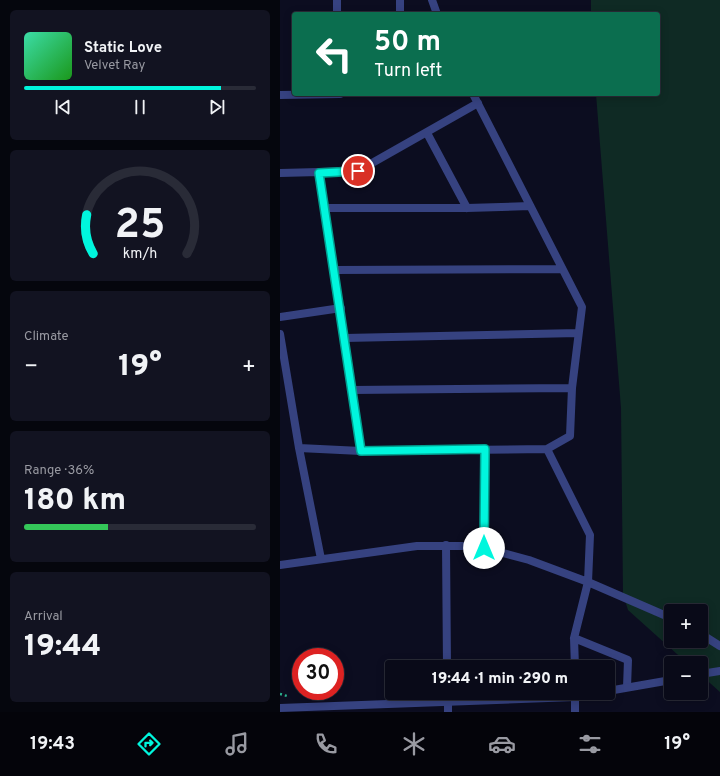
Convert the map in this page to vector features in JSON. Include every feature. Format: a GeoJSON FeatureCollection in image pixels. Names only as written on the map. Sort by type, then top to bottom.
{"type":"FeatureCollection","features":[{"type":"Feature","properties":{"kind":"street"},"geometry":{"type":"LineString","coordinates":[[337,0],[337,12]]}},
{"type":"Feature","properties":{"kind":"street"},"geometry":{"type":"LineString","coordinates":[[400,0],[400,12]]}},
{"type":"Feature","properties":{"kind":"street"},"geometry":{"type":"LineString","coordinates":[[432,0],[436,12]]}},
{"type":"Feature","properties":{"kind":"street"},"geometry":{"type":"LineString","coordinates":[[280,95],[292,95]]}},
{"type":"Feature","properties":{"kind":"street"},"geometry":{"type":"LineString","coordinates":[[299,448],[361,451],[547,449],[570,436],[572,388],[582,307],[474,96]]}},
{"type":"Feature","properties":{"kind":"street"},"geometry":{"type":"LineString","coordinates":[[280,173],[358,171],[478,103]]}},
{"type":"Feature","properties":{"kind":"street"},"geometry":{"type":"LineString","coordinates":[[427,133],[467,208]]}},
{"type":"Feature","properties":{"kind":"street"},"geometry":{"type":"LineString","coordinates":[[319,173],[341,308],[361,451]]}},
{"type":"Feature","properties":{"kind":"street"},"geometry":{"type":"LineString","coordinates":[[325,208],[467,208],[530,206]]}},
{"type":"Feature","properties":{"kind":"street"},"geometry":{"type":"LineString","coordinates":[[334,270],[562,269]]}},
{"type":"Feature","properties":{"kind":"street"},"geometry":{"type":"LineString","coordinates":[[280,317],[341,308]]}},
{"type":"Feature","properties":{"kind":"street"},"geometry":{"type":"LineString","coordinates":[[345,338],[578,333]]}},
{"type":"Feature","properties":{"kind":"street"},"geometry":{"type":"LineString","coordinates":[[280,334],[299,448],[321,560]]}},
{"type":"Feature","properties":{"kind":"street"},"geometry":{"type":"LineString","coordinates":[[352,390],[572,388]]}},
{"type":"Feature","properties":{"kind":"street"},"geometry":{"type":"LineString","coordinates":[[484,548],[485,449]]}},
{"type":"Feature","properties":{"kind":"street"},"geometry":{"type":"LineString","coordinates":[[547,449],[590,535],[588,582],[574,638],[575,660]]}},
{"type":"Feature","properties":{"kind":"street"},"geometry":{"type":"LineString","coordinates":[[446,545],[447,660]]}},
{"type":"Feature","properties":{"kind":"street"},"geometry":{"type":"LineString","coordinates":[[280,565],[417,546],[446,545],[484,548],[529,560],[588,582],[664,615]]}},
{"type":"Feature","properties":{"kind":"street"},"geometry":{"type":"LineString","coordinates":[[574,638],[628,660],[627,687]]}},
{"type":"Feature","properties":{"kind":"street"},"geometry":{"type":"LineString","coordinates":[[708,638],[720,646]]}},
{"type":"Feature","properties":{"kind":"street"},"geometry":{"type":"LineString","coordinates":[[708,673],[720,671]]}},
{"type":"Feature","properties":{"kind":"street"},"geometry":{"type":"LineString","coordinates":[[615,690],[664,681]]}},
{"type":"Feature","properties":{"kind":"street"},"geometry":{"type":"LineString","coordinates":[[447,700],[448,712]]}},
{"type":"Feature","properties":{"kind":"street"},"geometry":{"type":"LineString","coordinates":[[280,708],[447,703],[495,700]]}},
{"type":"Feature","properties":{"kind":"street"},"geometry":{"type":"LineString","coordinates":[[575,700],[575,712]]}},
{"type":"Feature","properties":{"kind":"path"},"geometry":{"type":"LineString","coordinates":[[280,694],[287,696]]}},
{"type":"Feature","properties":{"kind":"green space"},"geometry":{"type":"Polygon","coordinates":[[[591,0],[720,0],[720,692],[708,681],[708,656],[679,656],[670,648],[708,648],[708,604],[664,604],[664,642],[628,610],[623,594],[621,408],[596,96],[660,96],[660,12],[591,12],[591,0]]]}},
{"type":"Feature","properties":{"kind":"route"},"geometry":{"type":"LineString","coordinates":[[358,171],[319,173],[341,308],[361,451],[485,449],[484,548]]}}]}
